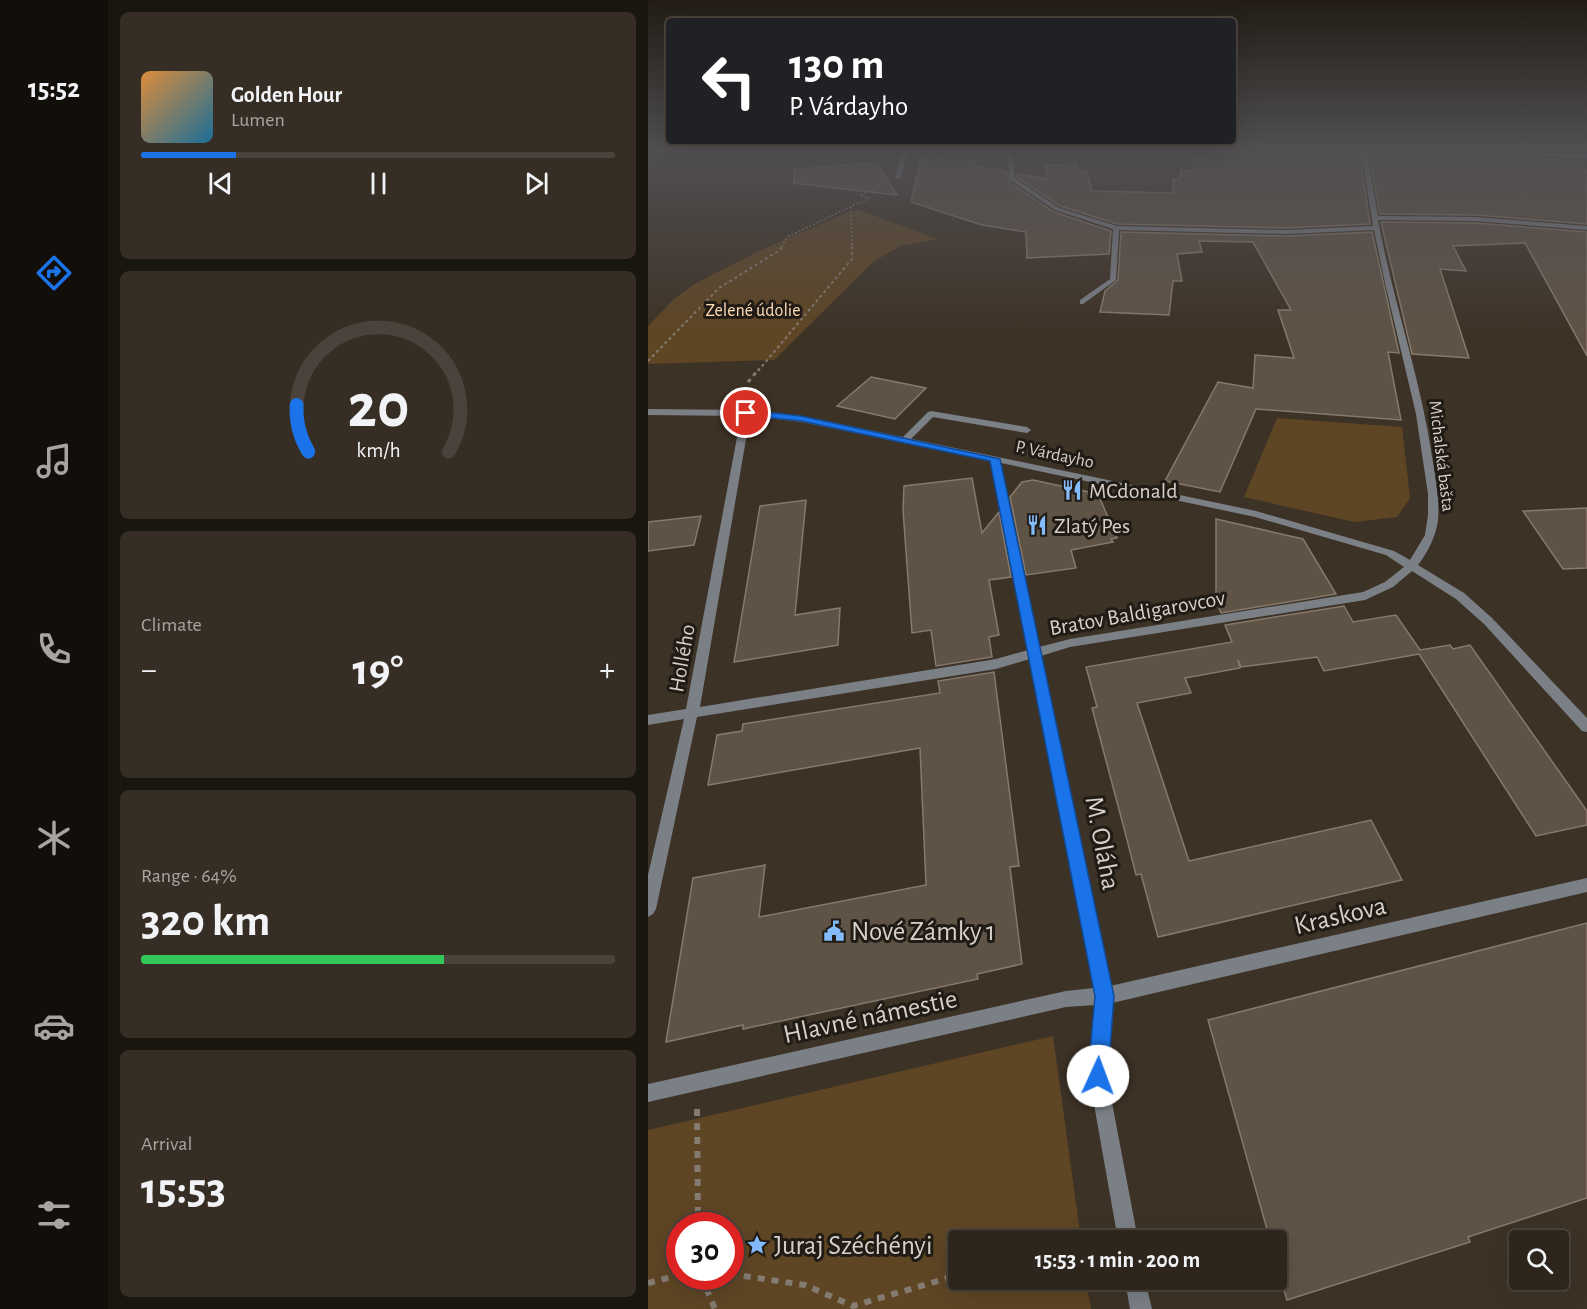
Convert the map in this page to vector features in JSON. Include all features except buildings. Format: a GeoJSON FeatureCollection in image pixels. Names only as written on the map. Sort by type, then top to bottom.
{"type":"FeatureCollection","features":[{"type":"Feature","properties":{"kind":"street"},"geometry":{"type":"LineString","coordinates":[[1060,210],[1116,228],[1287,232],[1378,228]]}},
{"type":"Feature","properties":{"kind":"street","name":"Michalská bašta"},"geometry":{"type":"LineString","coordinates":[[1374,210],[1382,255],[1424,430],[1433,504],[1432,522],[1427,539],[1412,564]]}},
{"type":"Feature","properties":{"kind":"street"},"geometry":{"type":"LineString","coordinates":[[1375,218],[1475,219],[1587,228]]}},
{"type":"Feature","properties":{"kind":"street"},"geometry":{"type":"LineString","coordinates":[[1083,302],[1113,280],[1116,228]]}},
{"type":"Feature","properties":{"kind":"street","name":"P. Várdayho"},"geometry":{"type":"LineString","coordinates":[[648,412],[746,413],[801,418],[1256,514],[1390,553],[1412,564]]}},
{"type":"Feature","properties":{"kind":"street","name":"Hollého"},"geometry":{"type":"LineString","coordinates":[[648,909],[692,713],[746,413]]}},
{"type":"Feature","properties":{"kind":"street"},"geometry":{"type":"LineString","coordinates":[[905,440],[931,414],[1027,430]]}},
{"type":"Feature","properties":{"kind":"street","name":"M. Oláha"},"geometry":{"type":"LineString","coordinates":[[995,459],[1104,996],[1098,1076],[1126,1230]]}},
{"type":"Feature","properties":{"kind":"street"},"geometry":{"type":"LineString","coordinates":[[1412,564],[1460,596],[1488,621],[1587,727]]}},
{"type":"Feature","properties":{"kind":"street","name":"Bratov Baldigarovcov"},"geometry":{"type":"LineString","coordinates":[[648,720],[996,664],[1070,643],[1365,596],[1383,590],[1399,579],[1412,564]]}},
{"type":"Feature","properties":{"kind":"street","name":"Kraskova"},"geometry":{"type":"LineString","coordinates":[[1104,996],[1587,885]]}},
{"type":"Feature","properties":{"kind":"street","name":"Hlavné námestie"},"geometry":{"type":"LineString","coordinates":[[648,1093],[697,1080],[1066,999],[1104,996]]}},
{"type":"Feature","properties":{"kind":"street"},"geometry":{"type":"LineString","coordinates":[[1137,1290],[1141,1309]]}},
{"type":"Feature","properties":{"kind":"path"},"geometry":{"type":"LineString","coordinates":[[648,361],[719,288],[780,250],[787,237],[844,210]]}},
{"type":"Feature","properties":{"kind":"path"},"geometry":{"type":"LineString","coordinates":[[748,382],[852,259],[851,210]]}},
{"type":"Feature","properties":{"kind":"path"},"geometry":{"type":"LineString","coordinates":[[697,1080],[698,1212]]}},
{"type":"Feature","properties":{"kind":"path"},"geometry":{"type":"LineString","coordinates":[[744,1276],[805,1285],[853,1306],[948,1278]]}},
{"type":"Feature","properties":{"kind":"path"},"geometry":{"type":"LineString","coordinates":[[648,1283],[666,1278]]}},
{"type":"Feature","properties":{"kind":"path"},"geometry":{"type":"LineString","coordinates":[[707,1290],[715,1309]]}},
{"type":"Feature","properties":{"kind":"green space","name":"Zelené údolie"},"geometry":{"type":"Polygon","coordinates":[[[853,210],[938,239],[900,246],[873,262],[774,360],[648,364],[648,326],[674,299],[694,284],[763,249],[853,210]]]}},
{"type":"Feature","properties":{"kind":"green space"},"geometry":{"type":"Polygon","coordinates":[[[1277,418],[1402,427],[1410,498],[1397,517],[1354,522],[1244,497],[1277,418]]]}},
{"type":"Feature","properties":{"kind":"green space"},"geometry":{"type":"Polygon","coordinates":[[[1053,1036],[1080,1230],[948,1230],[948,1290],[1088,1290],[1091,1309],[648,1309],[648,1130],[1053,1036]]]}},
{"type":"Feature","properties":{"kind":"place","name":"MCdonald"},"geometry":{"type":"Point","coordinates":[1072,490]}},
{"type":"Feature","properties":{"kind":"place","name":"Zlatý Pes"},"geometry":{"type":"Point","coordinates":[1037,525]}},
{"type":"Feature","properties":{"kind":"place","name":"Nové Zámky 1"},"geometry":{"type":"Point","coordinates":[834,931]}},
{"type":"Feature","properties":{"kind":"place","name":"Juraj Széchényi"},"geometry":{"type":"Point","coordinates":[757,1245]}},
{"type":"Feature","properties":{"kind":"route"},"geometry":{"type":"LineString","coordinates":[[746,413],[801,418],[995,459],[1104,996],[1104,1026],[1098,1051],[1098,1076]]}}]}
